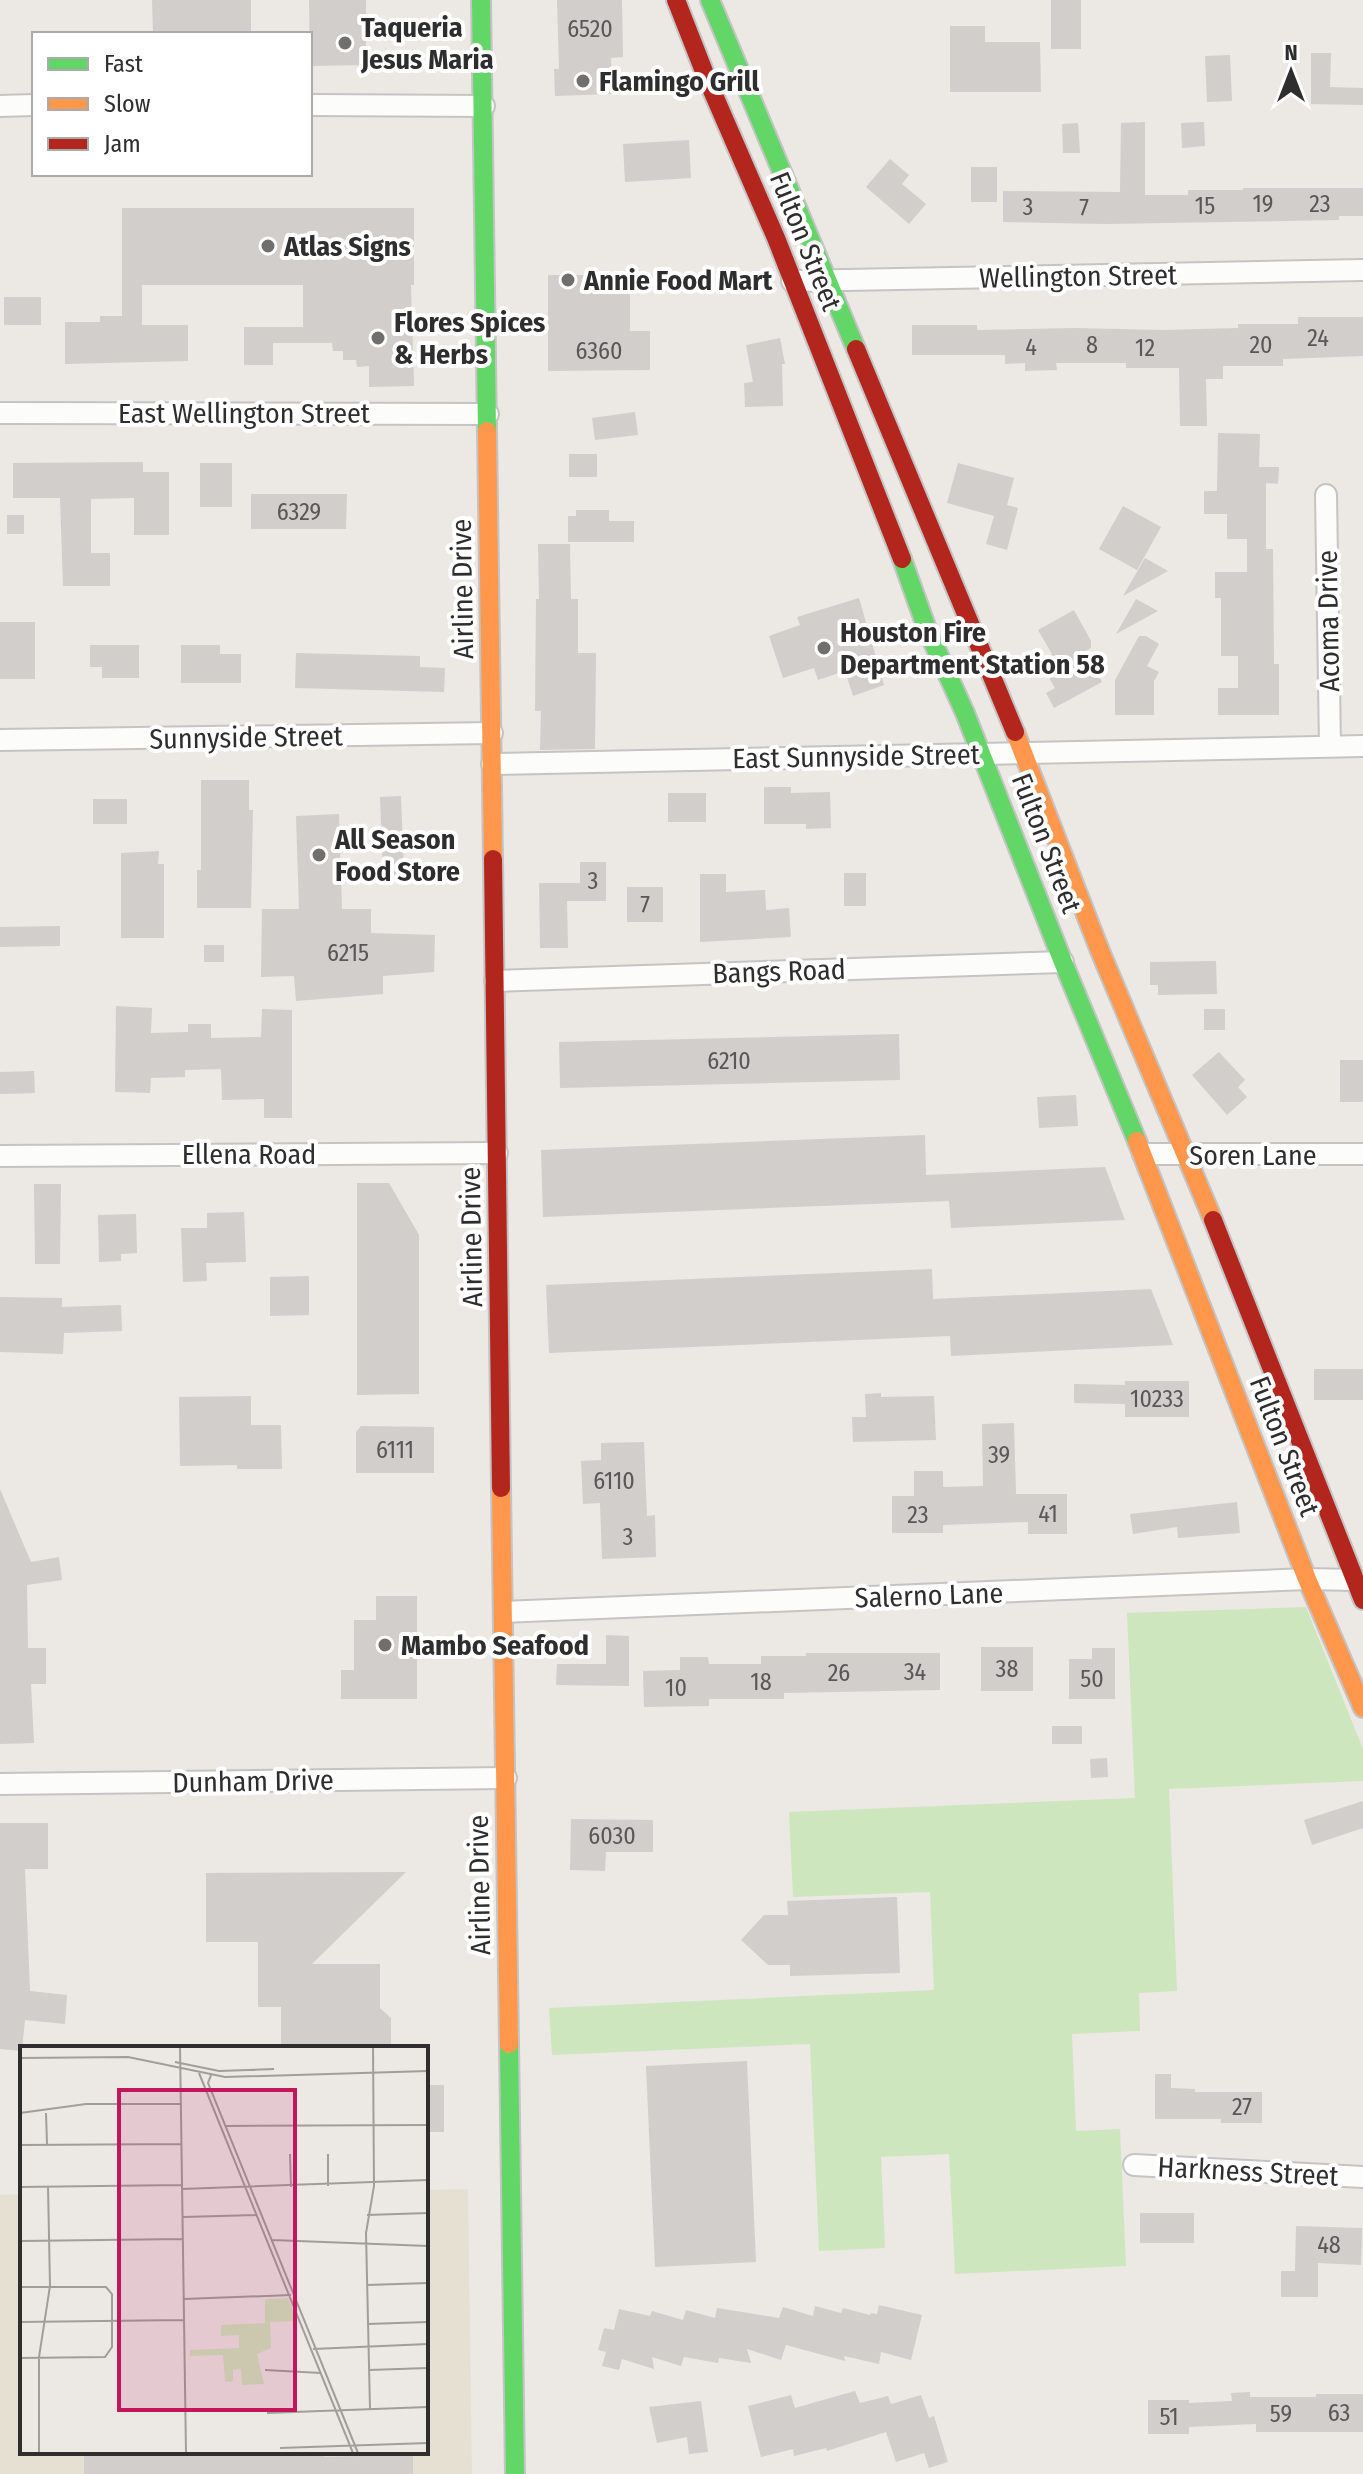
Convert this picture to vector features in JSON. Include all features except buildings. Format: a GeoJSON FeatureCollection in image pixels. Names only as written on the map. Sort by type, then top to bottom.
{"type":"FeatureCollection","features":[{"type":"Feature","properties":{"kind":"street","name":"Airline Drive"},"geometry":{"type":"LineString","coordinates":[[481,0],[515,2474]]}},
{"type":"Feature","properties":{"kind":"street","name":"Fulton Street"},"geometry":{"type":"LineString","coordinates":[[676,0],[883,507],[1024,752],[1100,951],[1188,1156],[1363,1600]]}},
{"type":"Feature","properties":{"kind":"street","name":"Fulton Street"},"geometry":{"type":"LineString","coordinates":[[710,0],[827,281],[946,621],[981,753],[1143,1154],[1307,1579],[1363,1708]]}},
{"type":"Feature","properties":{"kind":"street"},"geometry":{"type":"LineString","coordinates":[[0,106],[32,105]]}},
{"type":"Feature","properties":{"kind":"street"},"geometry":{"type":"LineString","coordinates":[[312,105],[484,106]]}},
{"type":"Feature","properties":{"kind":"street","name":"Wellington Street"},"geometry":{"type":"LineString","coordinates":[[792,281],[1363,270]]}},
{"type":"Feature","properties":{"kind":"street","name":"East Wellington Street"},"geometry":{"type":"LineString","coordinates":[[0,413],[488,414]]}},
{"type":"Feature","properties":{"kind":"street","name":"Acoma Drive"},"geometry":{"type":"LineString","coordinates":[[1326,495],[1330,746]]}},
{"type":"Feature","properties":{"kind":"street","name":"Sunnyside Street"},"geometry":{"type":"LineString","coordinates":[[0,740],[492,733]]}},
{"type":"Feature","properties":{"kind":"street","name":"East Sunnyside Street"},"geometry":{"type":"LineString","coordinates":[[492,764],[1363,746]]}},
{"type":"Feature","properties":{"kind":"street","name":"Bangs Road"},"geometry":{"type":"LineString","coordinates":[[495,981],[1063,962]]}},
{"type":"Feature","properties":{"kind":"street","name":"Ellena Road"},"geometry":{"type":"LineString","coordinates":[[0,1156],[497,1153]]}},
{"type":"Feature","properties":{"kind":"street","name":"Soren Lane"},"geometry":{"type":"LineString","coordinates":[[1143,1154],[1363,1154]]}},
{"type":"Feature","properties":{"kind":"street","name":"Salerno Lane"},"geometry":{"type":"LineString","coordinates":[[504,1612],[1307,1579],[1355,1580]]}},
{"type":"Feature","properties":{"kind":"street","name":"Dunham Drive"},"geometry":{"type":"LineString","coordinates":[[0,1784],[506,1778]]}},
{"type":"Feature","properties":{"kind":"street","name":"Harkness Street"},"geometry":{"type":"LineString","coordinates":[[1134,2165],[1363,2177]]}},
{"type":"Feature","properties":{"kind":"shaded area"},"geometry":{"type":"Polygon","coordinates":[[[468,2189],[472,2474],[0,2474],[0,2195],[20,2194],[20,2454],[428,2454],[428,2190],[468,2189]]]}},
{"type":"Feature","properties":{"kind":"green space"},"geometry":{"type":"Polygon","coordinates":[[[1306,1607],[1363,1749],[1363,1781],[1169,1789],[1177,1991],[1139,1993],[1140,2031],[1072,2034],[1076,2131],[1120,2129],[1126,2266],[955,2274],[949,2154],[881,2157],[885,2248],[819,2251],[810,2044],[552,2055],[549,2008],[934,1990],[930,1892],[793,1897],[789,1812],[1135,1798],[1127,1613],[1306,1607]]]}},
{"type":"Feature","properties":{"kind":"traffic: fast"},"geometry":{"type":"LineString","coordinates":[[481,0],[487,431]]}},
{"type":"Feature","properties":{"kind":"traffic: fast"},"geometry":{"type":"LineString","coordinates":[[710,0],[856,349]]}},
{"type":"Feature","properties":{"kind":"traffic: fast"},"geometry":{"type":"LineString","coordinates":[[902,559],[927,629],[965,713],[1137,1141]]}},
{"type":"Feature","properties":{"kind":"traffic: fast"},"geometry":{"type":"LineString","coordinates":[[509,2044],[515,2474]]}},
{"type":"Feature","properties":{"kind":"traffic: slow"},"geometry":{"type":"LineString","coordinates":[[487,431],[493,859]]}},
{"type":"Feature","properties":{"kind":"traffic: slow"},"geometry":{"type":"LineString","coordinates":[[1015,732],[1100,951],[1213,1220]]}},
{"type":"Feature","properties":{"kind":"traffic: slow"},"geometry":{"type":"LineString","coordinates":[[1137,1141],[1307,1579],[1363,1708]]}},
{"type":"Feature","properties":{"kind":"traffic: slow"},"geometry":{"type":"LineString","coordinates":[[501,1488],[509,2044]]}},
{"type":"Feature","properties":{"kind":"traffic: jam"},"geometry":{"type":"LineString","coordinates":[[676,0],[776,238],[902,559]]}},
{"type":"Feature","properties":{"kind":"traffic: jam"},"geometry":{"type":"LineString","coordinates":[[856,349],[1015,732]]}},
{"type":"Feature","properties":{"kind":"traffic: jam"},"geometry":{"type":"LineString","coordinates":[[493,859],[501,1488]]}},
{"type":"Feature","properties":{"kind":"traffic: jam"},"geometry":{"type":"LineString","coordinates":[[1213,1220],[1363,1600]]}},
{"type":"Feature","properties":{"kind":"place","name":"Taqueria Jesus Maria"},"geometry":{"type":"Point","coordinates":[345,43]}},
{"type":"Feature","properties":{"kind":"place","name":"Flamingo Grill"},"geometry":{"type":"Point","coordinates":[583,81]}},
{"type":"Feature","properties":{"kind":"place","name":"Atlas Signs"},"geometry":{"type":"Point","coordinates":[268,246]}},
{"type":"Feature","properties":{"kind":"place","name":"Annie Food Mart"},"geometry":{"type":"Point","coordinates":[568,280]}},
{"type":"Feature","properties":{"kind":"place","name":"Flores Spices & Herbs"},"geometry":{"type":"Point","coordinates":[378,338]}},
{"type":"Feature","properties":{"kind":"place","name":"Houston Fire Department Station 58"},"geometry":{"type":"Point","coordinates":[824,648]}},
{"type":"Feature","properties":{"kind":"place","name":"All Season Food Store"},"geometry":{"type":"Point","coordinates":[319,855]}},
{"type":"Feature","properties":{"kind":"place","name":"Mambo Seafood"},"geometry":{"type":"Point","coordinates":[385,1645]}}]}
